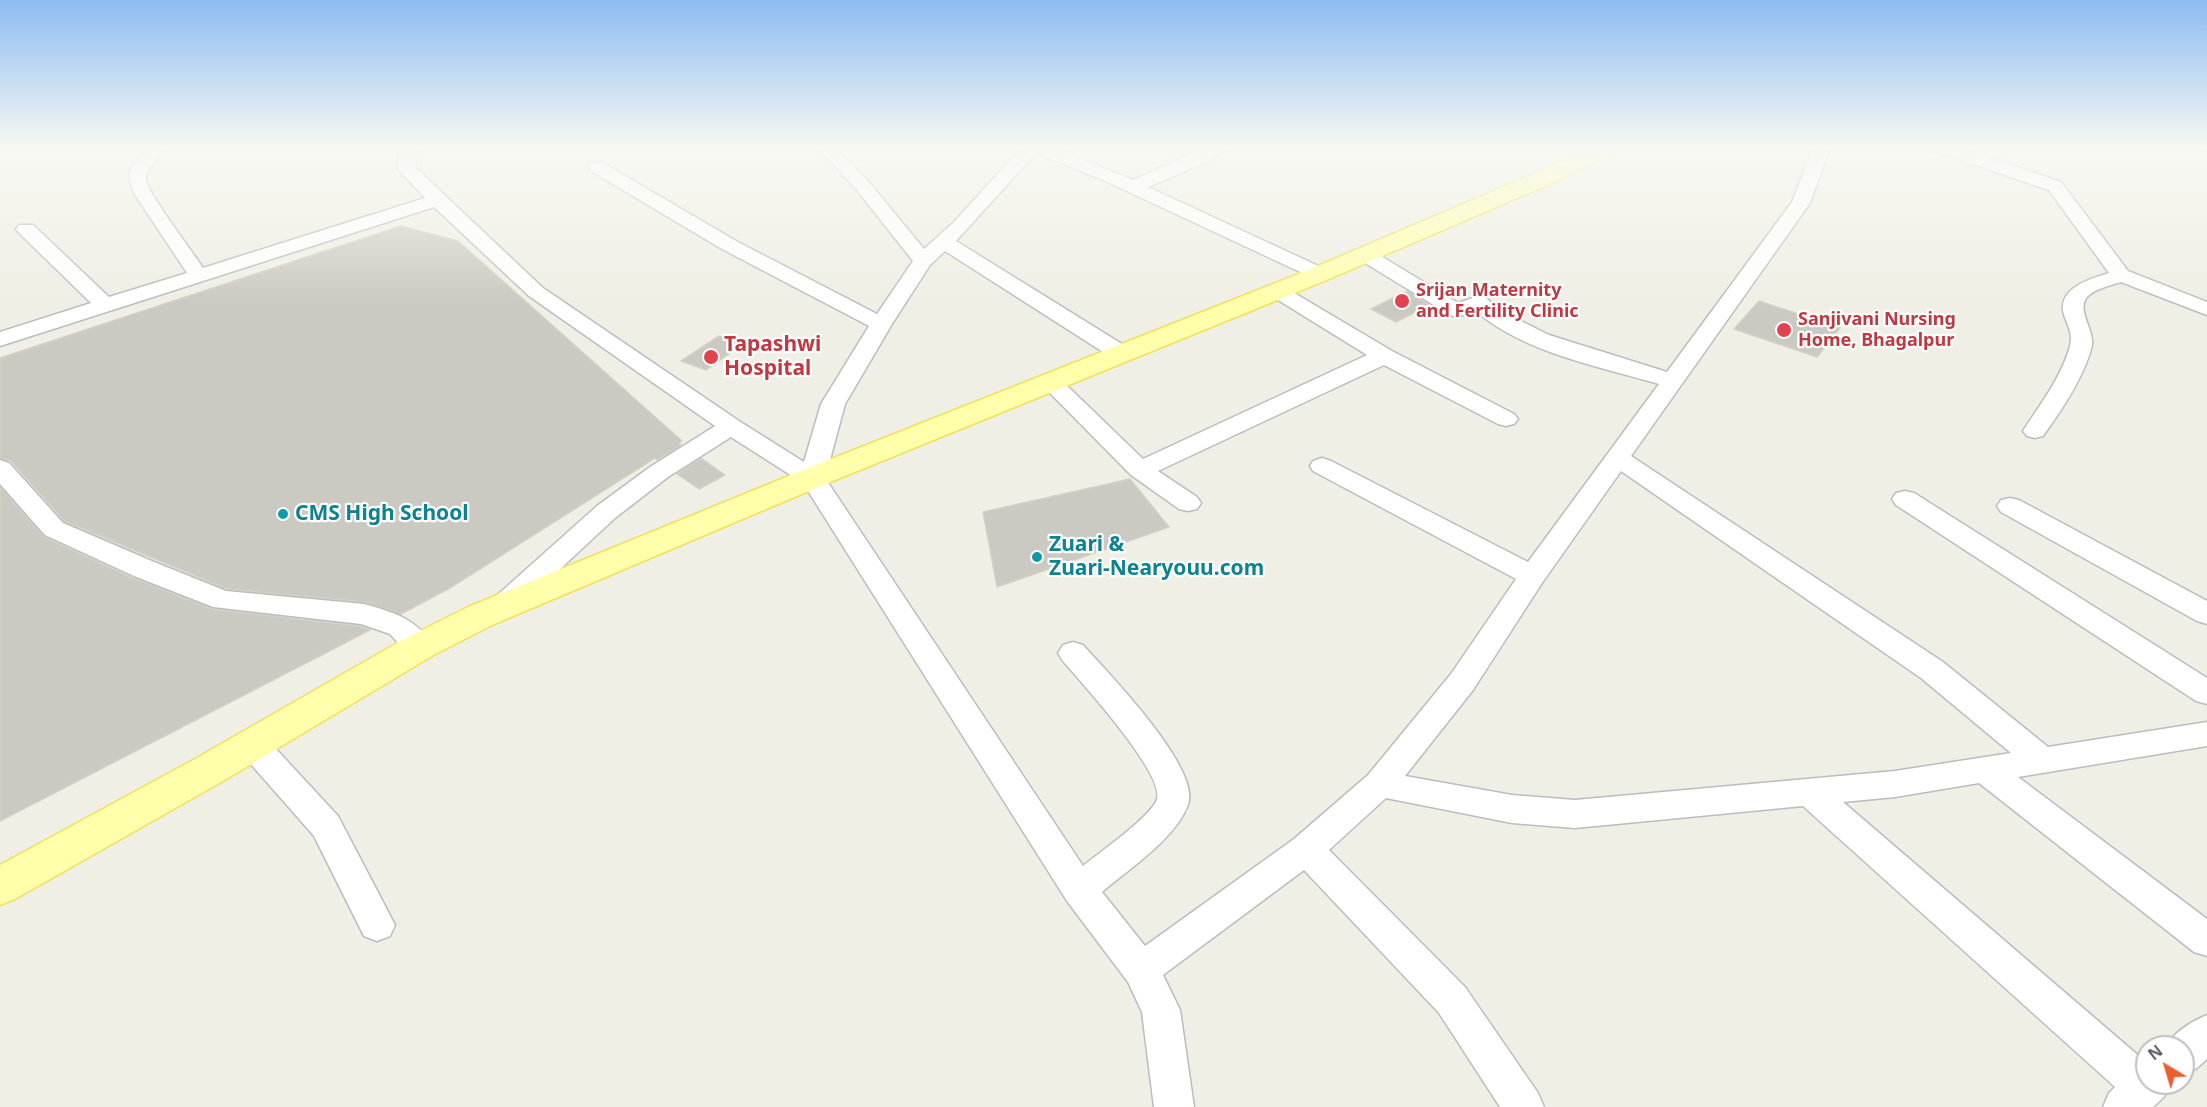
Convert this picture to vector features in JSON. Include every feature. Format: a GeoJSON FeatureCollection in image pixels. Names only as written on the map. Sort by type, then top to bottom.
{"type":"FeatureCollection","features":[{"type":"Feature","properties":{"kind":"main road"},"geometry":{"type":"LineString","coordinates":[[0,886],[253,745],[419,647],[504,605],[812,478],[1320,274],[1491,200]]}},
{"type":"Feature","properties":{"kind":"street"},"geometry":{"type":"LineString","coordinates":[[147,200],[199,276]]}},
{"type":"Feature","properties":{"kind":"street"},"geometry":{"type":"LineString","coordinates":[[3,334],[199,276],[436,200],[536,291],[731,426],[812,478],[1079,890],[1141,970],[1161,1010],[1174,1107]]}},
{"type":"Feature","properties":{"kind":"street"},"geometry":{"type":"LineString","coordinates":[[652,200],[729,245],[881,324]]}},
{"type":"Feature","properties":{"kind":"street"},"geometry":{"type":"LineString","coordinates":[[874,200],[923,261]]}},
{"type":"Feature","properties":{"kind":"street"},"geometry":{"type":"LineString","coordinates":[[812,478],[833,404],[881,324],[923,261],[983,200]]}},
{"type":"Feature","properties":{"kind":"street"},"geometry":{"type":"LineString","coordinates":[[1160,200],[1320,274]]}},
{"type":"Feature","properties":{"kind":"street"},"geometry":{"type":"LineString","coordinates":[[1141,970],[1306,849],[1380,784],[1462,682],[1532,576],[1802,200]]}},
{"type":"Feature","properties":{"kind":"street"},"geometry":{"type":"LineString","coordinates":[[2065,200],[2121,275],[2207,309]]}},
{"type":"Feature","properties":{"kind":"street"},"geometry":{"type":"LineString","coordinates":[[26,229],[105,305]]}},
{"type":"Feature","properties":{"kind":"street"},"geometry":{"type":"LineString","coordinates":[[944,242],[1122,354]]}},
{"type":"Feature","properties":{"kind":"street"},"geometry":{"type":"LineString","coordinates":[[1364,254],[1457,311],[1479,302],[1489,314],[1534,337],[1674,381]]}},
{"type":"Feature","properties":{"kind":"street"},"geometry":{"type":"LineString","coordinates":[[2035,431],[2068,377],[2079,348],[2082,336],[2074,317],[2073,304],[2080,292],[2121,275]]}},
{"type":"Feature","properties":{"kind":"street"},"geometry":{"type":"LineString","coordinates":[[1277,291],[1384,356],[1506,419]]}},
{"type":"Feature","properties":{"kind":"street"},"geometry":{"type":"LineString","coordinates":[[1140,470],[1384,356]]}},
{"type":"Feature","properties":{"kind":"street"},"geometry":{"type":"LineString","coordinates":[[1050,382],[1140,470],[1188,503]]}},
{"type":"Feature","properties":{"kind":"street"},"geometry":{"type":"LineString","coordinates":[[504,605],[606,512],[659,472],[731,426]]}},
{"type":"Feature","properties":{"kind":"street"},"geometry":{"type":"LineString","coordinates":[[1618,458],[1915,658],[2043,760]]}},
{"type":"Feature","properties":{"kind":"street"},"geometry":{"type":"LineString","coordinates":[[1322,466],[1532,576]]}},
{"type":"Feature","properties":{"kind":"street"},"geometry":{"type":"LineString","coordinates":[[0,468],[54,529],[144,569],[223,600],[363,614],[400,627],[419,647]]}},
{"type":"Feature","properties":{"kind":"street"},"geometry":{"type":"LineString","coordinates":[[1905,499],[2207,693]]}},
{"type":"Feature","properties":{"kind":"street"},"geometry":{"type":"LineString","coordinates":[[2010,506],[2207,614]]}},
{"type":"Feature","properties":{"kind":"street"},"geometry":{"type":"LineString","coordinates":[[1073,653],[1150,746],[1169,775],[1174,790],[1172,805],[1150,830],[1079,890]]}},
{"type":"Feature","properties":{"kind":"street"},"geometry":{"type":"LineString","coordinates":[[1380,784],[1512,809],[1575,813],[1895,784],[2207,734]]}},
{"type":"Feature","properties":{"kind":"street"},"geometry":{"type":"LineString","coordinates":[[253,745],[326,826],[377,925]]}},
{"type":"Feature","properties":{"kind":"street"},"geometry":{"type":"LineString","coordinates":[[1985,770],[2207,940]]}},
{"type":"Feature","properties":{"kind":"street"},"geometry":{"type":"LineString","coordinates":[[1809,792],[2135,1088]]}},
{"type":"Feature","properties":{"kind":"street"},"geometry":{"type":"LineString","coordinates":[[1306,849],[1452,1000],[1524,1107]]}},
{"type":"Feature","properties":{"kind":"street"},"geometry":{"type":"LineString","coordinates":[[2195,1044],[2207,1034]]}},
{"type":"Feature","properties":{"kind":"building","name":"CMS High School"},"geometry":{"type":"Polygon","coordinates":[[[401,226],[458,241],[682,441],[679,443],[681,445],[657,460],[655,458],[450,588],[401,614],[364,602],[227,589],[64,521],[11,461],[0,458],[0,358],[401,226]]]}},
{"type":"Feature","properties":{"kind":"building"},"geometry":{"type":"Polygon","coordinates":[[[1407,291],[1429,305],[1396,322],[1371,309],[1407,291]]]}},
{"type":"Feature","properties":{"kind":"building"},"geometry":{"type":"Polygon","coordinates":[[[1759,301],[1840,328],[1817,357],[1734,329],[1759,301]]]}},
{"type":"Feature","properties":{"kind":"building"},"geometry":{"type":"Polygon","coordinates":[[[719,336],[743,344],[706,370],[681,361],[719,336]]]}},
{"type":"Feature","properties":{"kind":"building"},"geometry":{"type":"Polygon","coordinates":[[[701,458],[725,475],[699,489],[677,474],[701,458]]]}},
{"type":"Feature","properties":{"kind":"building","name":"Zuari & Zuari-Nearyouu.com"},"geometry":{"type":"Polygon","coordinates":[[[1130,479],[1169,527],[997,587],[983,512],[1130,479]]]}},
{"type":"Feature","properties":{"kind":"building"},"geometry":{"type":"Polygon","coordinates":[[[0,487],[44,537],[133,578],[212,609],[360,626],[370,630],[0,821],[0,487]]]}},
{"type":"Feature","properties":{"kind":"place","name":"Srijan Maternity and Fertility Clinic"},"geometry":{"type":"Point","coordinates":[1402,301]}},
{"type":"Feature","properties":{"kind":"place","name":"Sanjivani Nursing Home, Bhagalpur"},"geometry":{"type":"Point","coordinates":[1784,330]}},
{"type":"Feature","properties":{"kind":"place","name":"Tapashwi Hospital"},"geometry":{"type":"Point","coordinates":[711,357]}},
{"type":"Feature","properties":{"kind":"place","name":"CMS High School"},"geometry":{"type":"Point","coordinates":[283,514]}},
{"type":"Feature","properties":{"kind":"place","name":"Zuari & Zuari-Nearyouu.com"},"geometry":{"type":"Point","coordinates":[1037,557]}}]}
